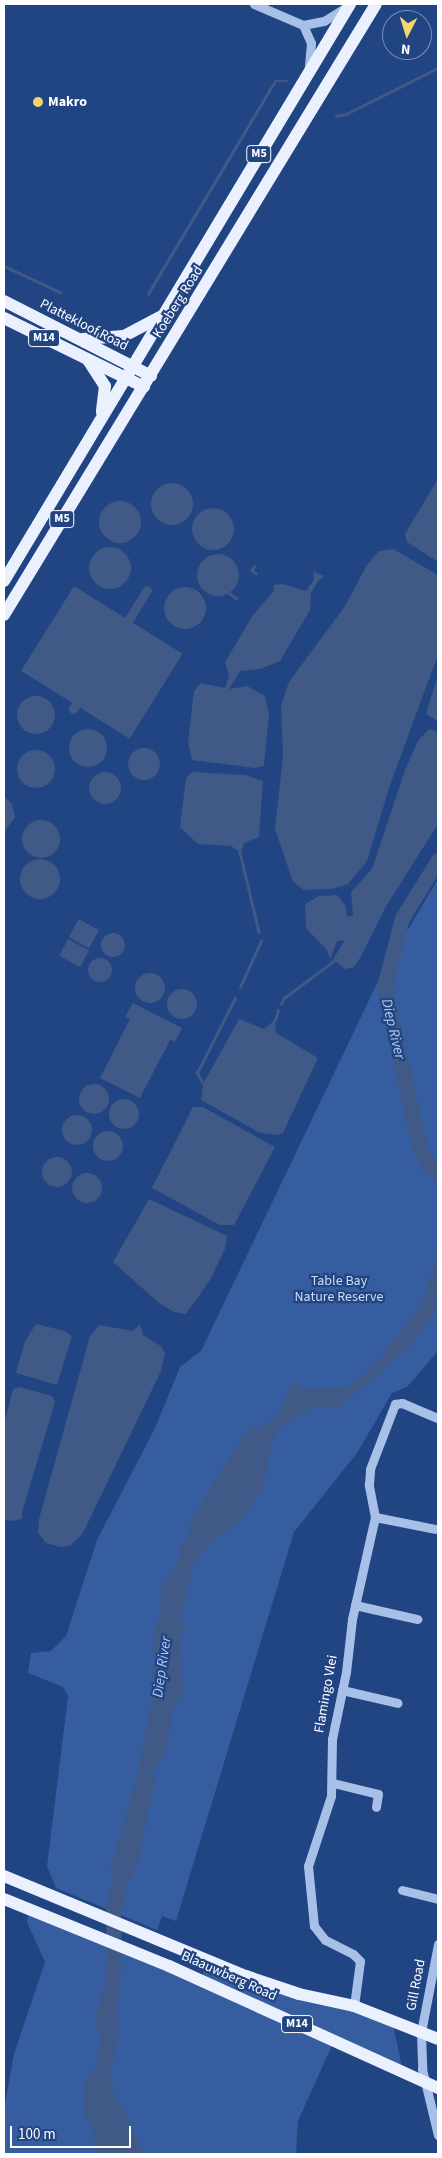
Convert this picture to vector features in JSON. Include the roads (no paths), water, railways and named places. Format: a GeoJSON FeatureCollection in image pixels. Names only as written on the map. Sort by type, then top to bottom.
{"type":"FeatureCollection","features":[{"type":"Feature","properties":{"kind":"main road","name":"Koeberg Road"},"geometry":{"type":"LineString","coordinates":[[4,581],[128,378],[349,4]]}},
{"type":"Feature","properties":{"kind":"main road","name":"Koeberg Road"},"geometry":{"type":"LineString","coordinates":[[4,615],[148,382],[376,4]]}},
{"type":"Feature","properties":{"kind":"main road","name":"Plattekloof Road"},"geometry":{"type":"LineString","coordinates":[[4,301],[134,367],[148,382]]}},
{"type":"Feature","properties":{"kind":"main road"},"geometry":{"type":"LineString","coordinates":[[81,339],[128,335],[165,314]]}},
{"type":"Feature","properties":{"kind":"main road","name":"Plattekloof Road"},"geometry":{"type":"LineString","coordinates":[[4,318],[128,378],[148,382]]}},
{"type":"Feature","properties":{"kind":"main road"},"geometry":{"type":"LineString","coordinates":[[85,357],[105,386],[105,400],[96,428]]}},
{"type":"Feature","properties":{"kind":"main road","name":"Blaauwberg Road"},"geometry":{"type":"LineString","coordinates":[[4,1876],[267,1984],[354,2006],[438,2039]]}},
{"type":"Feature","properties":{"kind":"main road","name":"Blaauwberg Road"},"geometry":{"type":"LineString","coordinates":[[4,1899],[168,1966],[438,2088]]}},
{"type":"Feature","properties":{"kind":"street"},"geometry":{"type":"LineString","coordinates":[[254,4],[304,25],[326,20],[349,4]]}},
{"type":"Feature","properties":{"kind":"street"},"geometry":{"type":"LineString","coordinates":[[304,25],[311,43],[308,72]]}},
{"type":"Feature","properties":{"kind":"street","name":"Flamingo Vlei"},"geometry":{"type":"LineString","coordinates":[[354,2006],[360,1961],[318,1932],[310,1912],[308,1866],[325,1819],[332,1783],[332,1739],[342,1690],[355,1605],[375,1517],[369,1485],[370,1469],[395,1404],[402,1403],[438,1418]]}},
{"type":"Feature","properties":{"kind":"street"},"geometry":{"type":"LineString","coordinates":[[375,1517],[435,1529]]}},
{"type":"Feature","properties":{"kind":"street"},"geometry":{"type":"LineString","coordinates":[[355,1605],[417,1619]]}},
{"type":"Feature","properties":{"kind":"street"},"geometry":{"type":"LineString","coordinates":[[342,1690],[398,1703]]}},
{"type":"Feature","properties":{"kind":"street"},"geometry":{"type":"LineString","coordinates":[[332,1783],[378,1794],[376,1806]]}},
{"type":"Feature","properties":{"kind":"street"},"geometry":{"type":"LineString","coordinates":[[402,1890],[438,1899]]}},
{"type":"Feature","properties":{"kind":"street","name":"Gill Road"},"geometry":{"type":"LineString","coordinates":[[438,1944],[421,2032],[424,2082],[438,2135]]}},
{"type":"Feature","properties":{"kind":"water"},"geometry":{"type":"Polygon","coordinates":[[[438,479],[438,562],[407,542],[405,534],[438,479]]]}},
{"type":"Feature","properties":{"kind":"water"},"geometry":{"type":"Polygon","coordinates":[[[176,483],[184,486],[190,492],[193,504],[190,516],[184,522],[168,525],[160,522],[154,516],[151,500],[154,492],[160,486],[176,483]]]}},
{"type":"Feature","properties":{"kind":"water"},"geometry":{"type":"Polygon","coordinates":[[[124,501],[132,504],[138,510],[141,522],[138,534],[132,540],[116,543],[108,540],[102,534],[99,518],[102,510],[108,504],[124,501]]]}},
{"type":"Feature","properties":{"kind":"water"},"geometry":{"type":"Polygon","coordinates":[[[217,508],[225,511],[231,517],[234,529],[231,541],[225,547],[209,550],[201,547],[195,541],[192,525],[195,517],[201,511],[217,508]]]}},
{"type":"Feature","properties":{"kind":"water"},"geometry":{"type":"Polygon","coordinates":[[[114,547],[122,550],[128,556],[131,568],[128,580],[122,586],[106,589],[98,586],[92,580],[89,564],[92,556],[98,550],[114,547]]]}},
{"type":"Feature","properties":{"kind":"water"},"geometry":{"type":"Polygon","coordinates":[[[393,549],[438,575],[438,655],[390,785],[367,861],[348,884],[332,889],[304,890],[293,882],[275,829],[283,756],[281,705],[289,682],[345,606],[367,565],[379,551],[393,549]]]}},
{"type":"Feature","properties":{"kind":"water"},"geometry":{"type":"Polygon","coordinates":[[[222,554],[230,557],[236,563],[239,575],[236,587],[230,593],[214,596],[206,593],[200,587],[197,571],[200,563],[206,557],[222,554]]]}},
{"type":"Feature","properties":{"kind":"water"},"geometry":{"type":"Polygon","coordinates":[[[313,571],[324,576],[318,581],[311,593],[310,610],[280,661],[260,669],[240,671],[229,689],[247,686],[265,696],[269,715],[264,766],[255,768],[192,760],[188,742],[194,691],[201,683],[225,688],[229,677],[225,662],[253,615],[274,591],[274,585],[283,584],[306,591],[314,579],[313,571]]]}},
{"type":"Feature","properties":{"kind":"water"},"geometry":{"type":"Polygon","coordinates":[[[74,586],[183,654],[130,739],[21,671],[74,586]]]}},
{"type":"Feature","properties":{"kind":"water"},"geometry":{"type":"Polygon","coordinates":[[[189,587],[197,590],[203,596],[206,608],[203,620],[197,626],[181,629],[173,626],[167,620],[164,604],[167,596],[173,590],[189,587]]]}},
{"type":"Feature","properties":{"kind":"water"},"geometry":{"type":"Polygon","coordinates":[[[438,676],[438,721],[427,715],[427,709],[438,676]]]}},
{"type":"Feature","properties":{"kind":"water"},"geometry":{"type":"Polygon","coordinates":[[[36,696],[50,701],[55,715],[50,729],[36,734],[22,729],[17,715],[22,701],[36,696]]]}},
{"type":"Feature","properties":{"kind":"water"},"geometry":{"type":"Polygon","coordinates":[[[88,729],[102,734],[107,748],[102,762],[88,767],[74,762],[69,748],[74,734],[88,729]]]}},
{"type":"Feature","properties":{"kind":"water"},"geometry":{"type":"Polygon","coordinates":[[[430,729],[438,732],[438,824],[385,908],[360,958],[354,967],[345,969],[333,959],[345,940],[337,941],[330,959],[327,950],[306,928],[305,904],[319,896],[337,895],[345,905],[347,916],[353,916],[351,892],[372,869],[405,770],[419,739],[430,729]]]}},
{"type":"Feature","properties":{"kind":"water"},"geometry":{"type":"Polygon","coordinates":[[[144,748],[150,749],[155,753],[159,758],[159,770],[155,775],[150,779],[144,780],[138,779],[133,775],[129,770],[128,764],[129,758],[133,753],[138,749],[144,748]]]}},
{"type":"Feature","properties":{"kind":"water"},"geometry":{"type":"Polygon","coordinates":[[[36,750],[50,755],[55,769],[50,783],[36,788],[22,783],[17,769],[22,755],[36,750]]]}},
{"type":"Feature","properties":{"kind":"water"},"geometry":{"type":"Polygon","coordinates":[[[105,772],[111,773],[116,777],[120,782],[120,794],[116,799],[111,803],[105,804],[99,803],[94,799],[90,794],[89,788],[90,782],[94,777],[99,773],[105,772]]]}},
{"type":"Feature","properties":{"kind":"water"},"geometry":{"type":"Polygon","coordinates":[[[192,772],[246,775],[263,781],[259,837],[244,843],[241,853],[231,846],[198,844],[180,827],[186,778],[192,772]]]}},
{"type":"Feature","properties":{"kind":"water"},"geometry":{"type":"Polygon","coordinates":[[[4,796],[12,804],[15,817],[4,833],[4,796]]]}},
{"type":"Feature","properties":{"kind":"water"},"geometry":{"type":"Polygon","coordinates":[[[41,820],[54,826],[60,839],[54,852],[41,858],[28,852],[22,839],[28,826],[41,820]]]}},
{"type":"Feature","properties":{"kind":"water"},"geometry":{"type":"Polygon","coordinates":[[[40,859],[54,865],[60,879],[54,893],[40,899],[26,893],[20,879],[26,865],[40,859]]]}},
{"type":"Feature","properties":{"kind":"water"},"geometry":{"type":"Polygon","coordinates":[[[79,919],[99,930],[89,949],[69,937],[79,919]]]}},
{"type":"Feature","properties":{"kind":"water"},"geometry":{"type":"Polygon","coordinates":[[[113,933],[121,937],[125,945],[121,953],[113,957],[105,953],[101,945],[105,937],[113,933]]]}},
{"type":"Feature","properties":{"kind":"water"},"geometry":{"type":"Polygon","coordinates":[[[68,939],[89,950],[80,967],[59,956],[68,939]]]}},
{"type":"Feature","properties":{"kind":"water"},"geometry":{"type":"Polygon","coordinates":[[[100,958],[108,962],[112,970],[108,978],[100,982],[92,978],[88,970],[92,962],[100,958]]]}},
{"type":"Feature","properties":{"kind":"water"},"geometry":{"type":"Polygon","coordinates":[[[150,973],[161,977],[165,988],[161,999],[150,1003],[139,999],[135,988],[139,977],[150,973]]]}},
{"type":"Feature","properties":{"kind":"water"},"geometry":{"type":"Polygon","coordinates":[[[182,989],[193,993],[197,1004],[193,1015],[182,1019],[171,1015],[167,1004],[171,993],[182,989]]]}},
{"type":"Feature","properties":{"kind":"water"},"geometry":{"type":"Polygon","coordinates":[[[133,1003],[182,1028],[175,1042],[170,1040],[140,1098],[100,1078],[130,1019],[125,1017],[133,1003]]]}},
{"type":"Feature","properties":{"kind":"water"},"geometry":{"type":"Polygon","coordinates":[[[239,1019],[264,1029],[275,1020],[276,1033],[318,1058],[283,1133],[278,1135],[260,1133],[201,1100],[203,1084],[239,1019]]]}},
{"type":"Feature","properties":{"kind":"water"},"geometry":{"type":"Polygon","coordinates":[[[94,1084],[105,1088],[109,1099],[105,1110],[94,1114],[83,1110],[79,1099],[83,1088],[94,1084]]]}},
{"type":"Feature","properties":{"kind":"water"},"geometry":{"type":"Polygon","coordinates":[[[124,1099],[135,1103],[139,1114],[135,1125],[124,1129],[113,1125],[109,1114],[113,1103],[124,1099]]]}},
{"type":"Feature","properties":{"kind":"water"},"geometry":{"type":"Polygon","coordinates":[[[193,1107],[203,1107],[275,1147],[234,1225],[220,1225],[152,1188],[193,1107]]]}},
{"type":"Feature","properties":{"kind":"water"},"geometry":{"type":"Polygon","coordinates":[[[77,1115],[88,1119],[92,1130],[88,1141],[77,1145],[66,1141],[62,1130],[66,1119],[77,1115]]]}},
{"type":"Feature","properties":{"kind":"water"},"geometry":{"type":"Polygon","coordinates":[[[108,1131],[119,1135],[123,1146],[119,1157],[108,1161],[97,1157],[93,1146],[97,1135],[108,1131]]]}},
{"type":"Feature","properties":{"kind":"water"},"geometry":{"type":"Polygon","coordinates":[[[57,1157],[68,1161],[72,1172],[68,1183],[57,1187],[46,1183],[42,1172],[46,1161],[57,1157]]]}},
{"type":"Feature","properties":{"kind":"water"},"geometry":{"type":"Polygon","coordinates":[[[87,1173],[98,1177],[102,1188],[98,1199],[87,1203],[76,1199],[72,1188],[76,1177],[87,1173]]]}},
{"type":"Feature","properties":{"kind":"water"},"geometry":{"type":"Polygon","coordinates":[[[149,1199],[227,1236],[225,1249],[210,1280],[186,1314],[174,1312],[159,1303],[113,1262],[149,1199]]]}},
{"type":"Feature","properties":{"kind":"water"},"geometry":{"type":"Polygon","coordinates":[[[438,1254],[438,1305],[414,1343],[337,1409],[314,1407],[276,1429],[261,1493],[252,1501],[246,1515],[207,1546],[190,1569],[191,1582],[185,1587],[186,1597],[179,1618],[185,1623],[179,1653],[183,1657],[181,1684],[186,1690],[175,1704],[165,1753],[152,1772],[155,1776],[139,1859],[131,1879],[125,1884],[114,1881],[110,1871],[136,1780],[152,1702],[153,1668],[158,1655],[152,1650],[156,1622],[163,1615],[159,1608],[161,1589],[179,1559],[179,1546],[188,1537],[192,1519],[250,1426],[258,1429],[276,1419],[293,1382],[303,1389],[349,1387],[377,1361],[421,1306],[438,1254]]]}},
{"type":"Feature","properties":{"kind":"water"},"geometry":{"type":"Polygon","coordinates":[[[36,1324],[65,1331],[72,1336],[57,1385],[16,1373],[25,1341],[36,1324]]]}},
{"type":"Feature","properties":{"kind":"water"},"geometry":{"type":"Polygon","coordinates":[[[140,1324],[143,1335],[161,1346],[165,1354],[161,1371],[83,1533],[70,1546],[61,1547],[46,1543],[38,1533],[39,1519],[90,1336],[99,1325],[133,1331],[140,1324]]]}},
{"type":"Feature","properties":{"kind":"water"},"geometry":{"type":"Polygon","coordinates":[[[19,1387],[52,1396],[55,1402],[22,1512],[22,1519],[12,1521],[4,1520],[4,1424],[13,1389],[19,1387]]]}},
{"type":"Feature","properties":{"kind":"water"},"geometry":{"type":"Polygon","coordinates":[[[106,1986],[116,1999],[119,2034],[110,2075],[113,2090],[145,2154],[97,2154],[93,2128],[86,2120],[83,2088],[97,2064],[100,2041],[94,2013],[101,2006],[99,1995],[106,1986]]]}},
{"type":"Feature","properties":{"kind":"waterway"},"geometry":{"type":"LineString","coordinates":[[336,116],[346,114],[438,68]]}},
{"type":"Feature","properties":{"kind":"waterway"},"geometry":{"type":"LineString","coordinates":[[148,294],[275,81],[287,81]]}},
{"type":"Feature","properties":{"kind":"waterway"},"geometry":{"type":"LineString","coordinates":[[4,266],[60,292]]}},
{"type":"Feature","properties":{"kind":"waterway"},"geometry":{"type":"LineString","coordinates":[[255,566],[252,570],[256,573]]}},
{"type":"Feature","properties":{"kind":"waterway"},"geometry":{"type":"LineString","coordinates":[[122,630],[147,590]]}},
{"type":"Feature","properties":{"kind":"waterway"},"geometry":{"type":"LineString","coordinates":[[229,593],[236,598]]}},
{"type":"Feature","properties":{"kind":"waterway"},"geometry":{"type":"LineString","coordinates":[[73,709],[82,694]]}},
{"type":"Feature","properties":{"kind":"waterway"},"geometry":{"type":"LineString","coordinates":[[240,852],[259,932]]}},
{"type":"Feature","properties":{"kind":"waterway","name":"Diep River"},"geometry":{"type":"LineString","coordinates":[[438,860],[402,918],[384,987],[420,1148],[428,1165],[438,1173]]}},
{"type":"Feature","properties":{"kind":"waterway"},"geometry":{"type":"LineString","coordinates":[[240,987],[261,941]]}},
{"type":"Feature","properties":{"kind":"waterway"},"geometry":{"type":"LineString","coordinates":[[281,1004],[284,998],[335,960]]}},
{"type":"Feature","properties":{"kind":"waterway"},"geometry":{"type":"LineString","coordinates":[[203,1084],[197,1073],[235,998]]}},
{"type":"Feature","properties":{"kind":"waterway"},"geometry":{"type":"LineString","coordinates":[[275,1020],[278,1010]]}},
{"type":"Feature","properties":{"kind":"waterway","name":"Diep River"},"geometry":{"type":"LineString","coordinates":[[109,2011],[114,1957],[113,1907],[125,1863]]}},
{"type":"Feature","properties":{"kind":"place","name":"Makro"},"geometry":{"type":"Point","coordinates":[38,102]}},
{"type":"Feature","properties":{"kind":"park label","name":"Table Bay Nature Reserve"},"geometry":{"type":"Point","coordinates":[339,1289]}}]}
